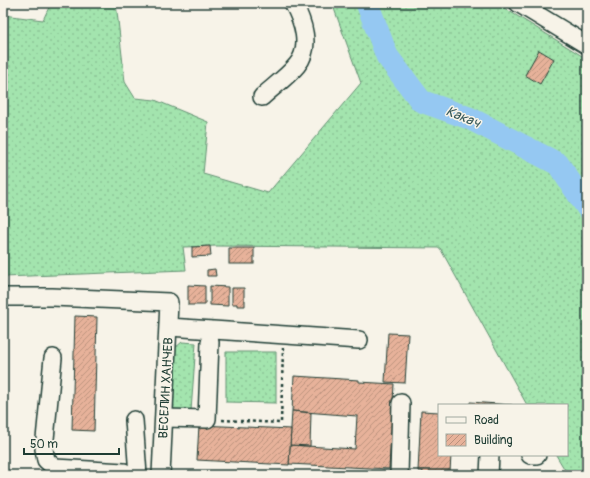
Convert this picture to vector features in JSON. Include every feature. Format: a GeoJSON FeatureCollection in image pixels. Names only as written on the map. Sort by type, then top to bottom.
{"type":"FeatureCollection","features":[{"type":"Feature","properties":{"kind":"street"},"geometry":{"type":"LineString","coordinates":[[262,97],[292,71],[302,57],[305,48],[305,37],[299,13],[293,3]]}},
{"type":"Feature","properties":{"kind":"street"},"geometry":{"type":"LineString","coordinates":[[518,3],[587,45]]}},
{"type":"Feature","properties":{"kind":"street","name":"ВЕСЕЛИН ХАНЧЕВ"},"geometry":{"type":"LineString","coordinates":[[3,297],[52,297],[169,302],[161,475]]}},
{"type":"Feature","properties":{"kind":"street"},"geometry":{"type":"LineString","coordinates":[[169,327],[359,340]]}},
{"type":"Feature","properties":{"kind":"street"},"geometry":{"type":"LineString","coordinates":[[164,418],[207,419],[210,342]]}},
{"type":"Feature","properties":{"kind":"street"},"geometry":{"type":"LineString","coordinates":[[53,358],[44,449],[46,460],[55,468],[124,472],[130,475]]}},
{"type":"Feature","properties":{"kind":"street"},"geometry":{"type":"LineString","coordinates":[[399,475],[401,403]]}},
{"type":"Feature","properties":{"kind":"street"},"geometry":{"type":"LineString","coordinates":[[134,420],[138,475]]}},
{"type":"Feature","properties":{"kind":"street"},"geometry":{"type":"LineString","coordinates":[[489,475],[490,456]]}},
{"type":"Feature","properties":{"kind":"path"},"geometry":{"type":"LineString","coordinates":[[207,419],[281,423],[283,347]]}},
{"type":"Feature","properties":{"kind":"green space"},"geometry":{"type":"Polygon","coordinates":[[[51,3],[116,3],[125,82],[135,98],[155,100],[208,122],[203,174],[268,193],[361,83],[332,3],[496,3],[587,59],[587,475],[568,475],[557,456],[568,456],[568,404],[526,404],[440,248],[183,247],[186,270],[3,277],[3,15],[43,20],[51,3]]]}},
{"type":"Feature","properties":{"kind":"green space"},"geometry":{"type":"Polygon","coordinates":[[[182,342],[196,343],[191,411],[172,410],[173,356],[175,348],[182,342]]]}},
{"type":"Feature","properties":{"kind":"green space"},"geometry":{"type":"Polygon","coordinates":[[[226,352],[276,352],[276,403],[226,402],[226,352]]]}},
{"type":"Feature","properties":{"kind":"building"},"geometry":{"type":"Polygon","coordinates":[[[539,50],[554,59],[540,84],[525,75],[539,50]]]}},
{"type":"Feature","properties":{"kind":"building"},"geometry":{"type":"Polygon","coordinates":[[[210,246],[211,256],[192,257],[192,247],[210,246]]]}},
{"type":"Feature","properties":{"kind":"building"},"geometry":{"type":"Polygon","coordinates":[[[229,248],[254,248],[254,264],[229,264],[229,248]]]}},
{"type":"Feature","properties":{"kind":"building"},"geometry":{"type":"Polygon","coordinates":[[[215,269],[216,276],[207,276],[207,270],[215,269]]]}},
{"type":"Feature","properties":{"kind":"building"},"geometry":{"type":"Polygon","coordinates":[[[188,285],[205,286],[205,305],[188,305],[188,285]]]}},
{"type":"Feature","properties":{"kind":"building"},"geometry":{"type":"Polygon","coordinates":[[[210,286],[228,287],[228,306],[210,305],[210,286]]]}},
{"type":"Feature","properties":{"kind":"building"},"geometry":{"type":"Polygon","coordinates":[[[232,288],[244,288],[245,306],[237,306],[237,304],[232,304],[232,288]]]}},
{"type":"Feature","properties":{"kind":"building"},"geometry":{"type":"Polygon","coordinates":[[[75,316],[97,317],[94,431],[72,430],[75,316]]]}},
{"type":"Feature","properties":{"kind":"building"},"geometry":{"type":"Polygon","coordinates":[[[388,333],[408,334],[405,383],[385,382],[388,333]]]}},
{"type":"Feature","properties":{"kind":"building"},"geometry":{"type":"Polygon","coordinates":[[[294,376],[394,384],[389,469],[289,464],[290,445],[355,449],[357,416],[292,411],[294,376]]]}},
{"type":"Feature","properties":{"kind":"building"},"geometry":{"type":"Polygon","coordinates":[[[470,402],[498,404],[470,404],[470,402]]]}},
{"type":"Feature","properties":{"kind":"building"},"geometry":{"type":"Polygon","coordinates":[[[292,411],[311,413],[310,446],[290,445],[292,411]]]}},
{"type":"Feature","properties":{"kind":"building"},"geometry":{"type":"Polygon","coordinates":[[[421,411],[438,412],[438,456],[451,456],[450,472],[455,472],[455,475],[422,475],[423,471],[418,471],[421,411]]]}},
{"type":"Feature","properties":{"kind":"building"},"geometry":{"type":"Polygon","coordinates":[[[199,425],[291,429],[289,465],[197,460],[199,425]]]}},
{"type":"Feature","properties":{"kind":"waterway","name":"Какач"},"geometry":{"type":"LineString","coordinates":[[367,3],[387,56],[421,101],[469,118],[558,164],[587,207]]}}]}
